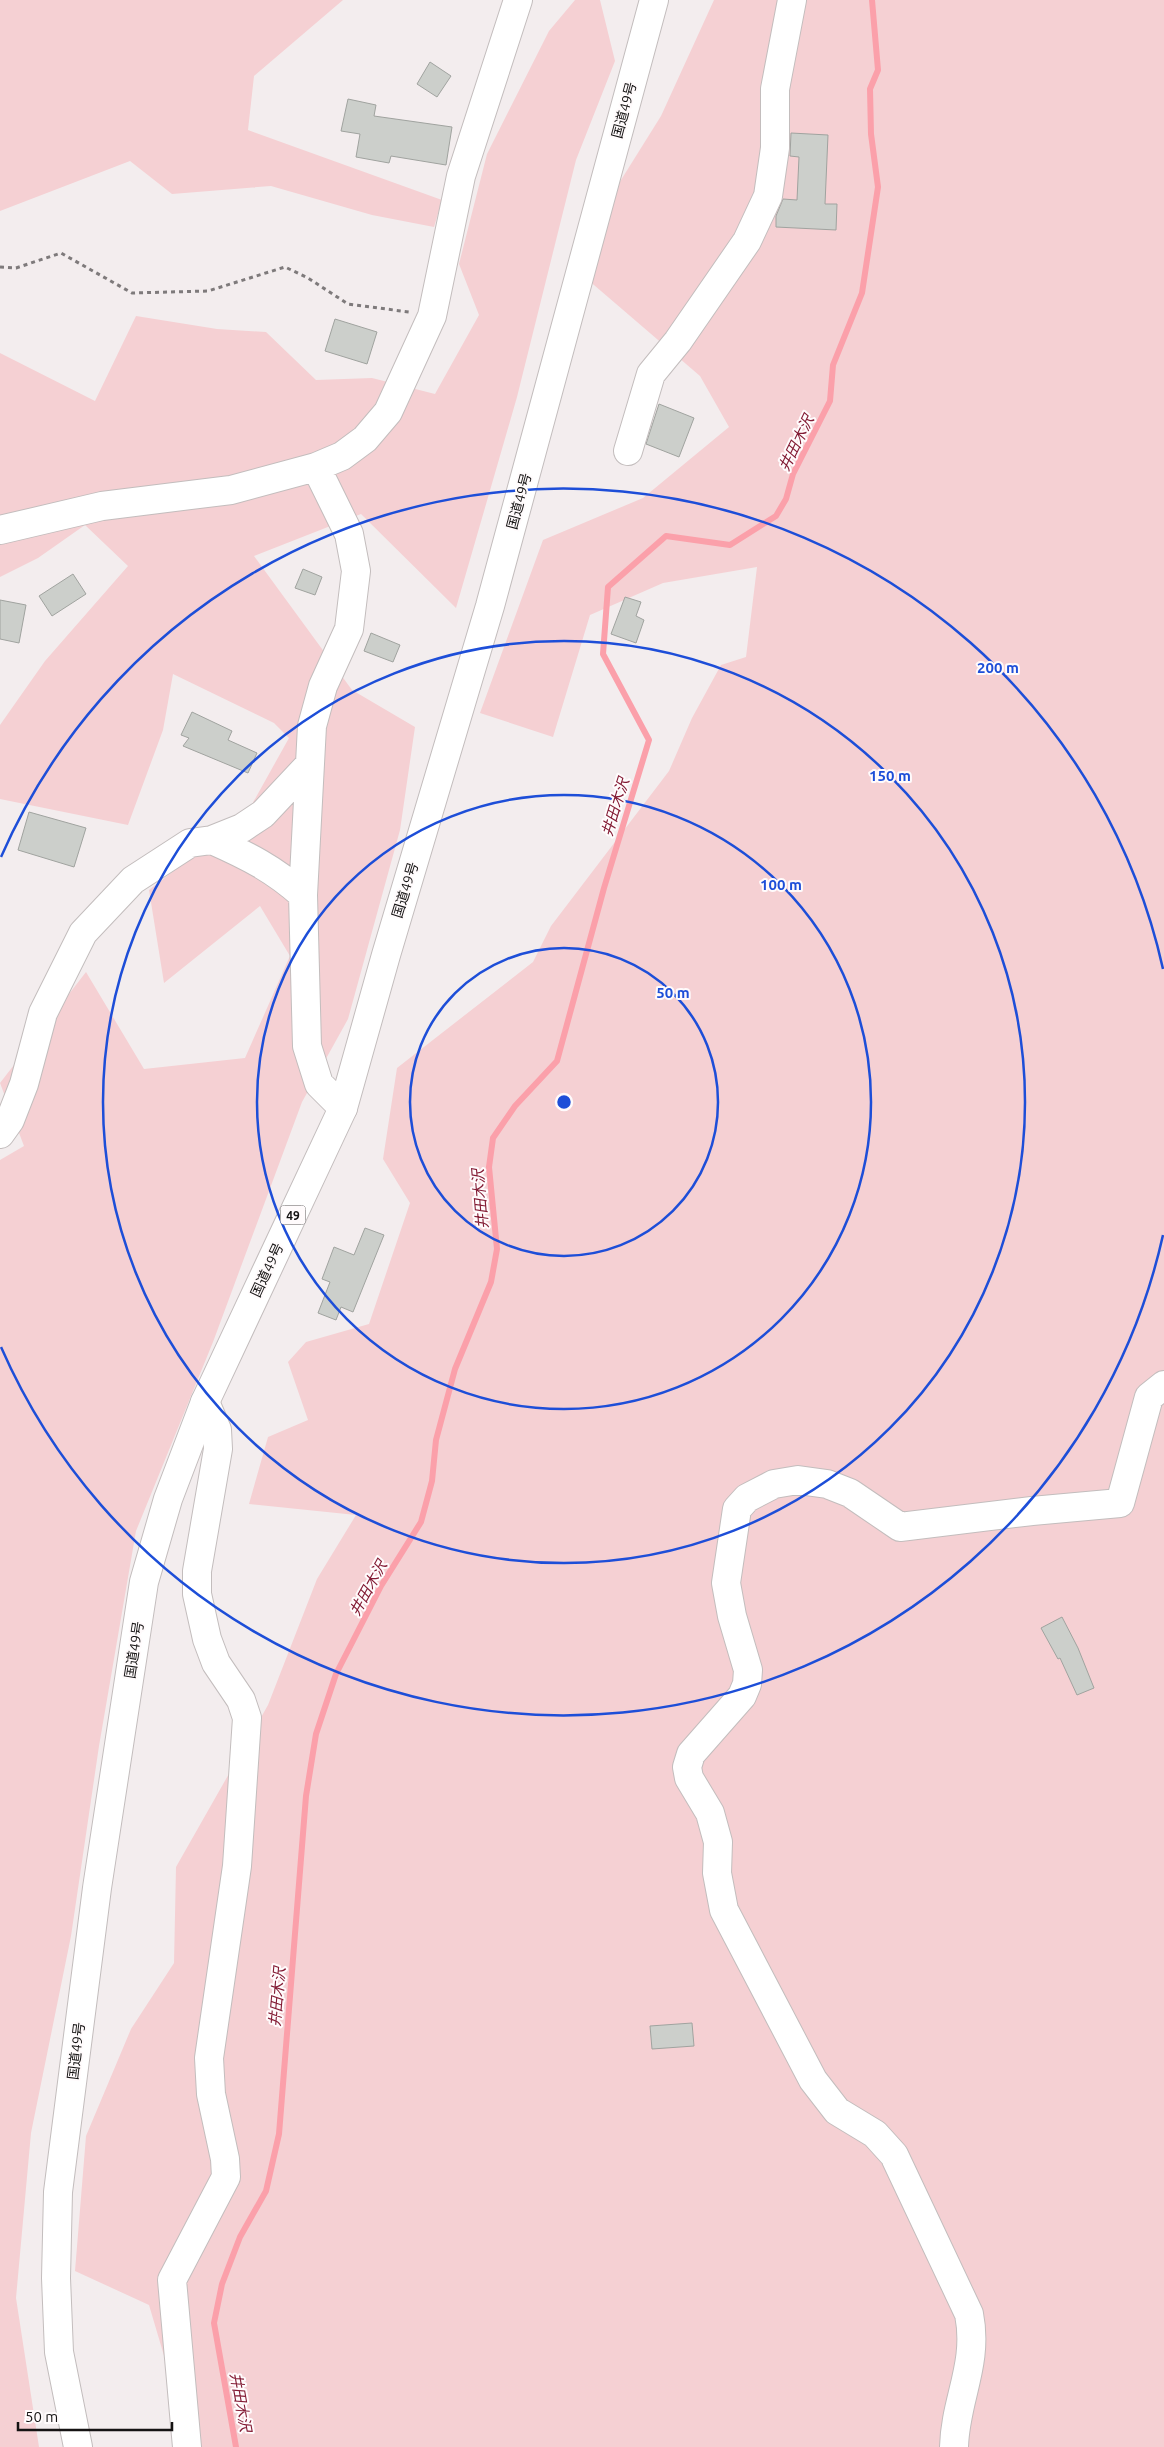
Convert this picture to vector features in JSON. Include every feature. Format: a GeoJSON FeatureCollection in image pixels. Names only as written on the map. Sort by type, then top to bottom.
{"type":"FeatureCollection","features":[{"type":"Feature","properties":{"kind":"main road","name":"国道49号"},"geometry":{"type":"LineString","coordinates":[[78,2447],[59,2352],[56,2278],[58,2192],[97,1888],[144,1582],[168,1499],[205,1402],[343,1108],[389,945],[490,606],[654,0]]}},
{"type":"Feature","properties":{"kind":"main road"},"geometry":{"type":"LineString","coordinates":[[628,452],[651,374],[678,341],[747,241],[768,196],[775,148],[776,90],[792,0]]}},
{"type":"Feature","properties":{"kind":"main road"},"geometry":{"type":"LineString","coordinates":[[0,530],[102,506],[231,490],[316,467],[342,456],[365,439],[388,412],[432,316],[460,176],[514,2]]}},
{"type":"Feature","properties":{"kind":"main road"},"geometry":{"type":"LineString","coordinates":[[316,467],[349,534],[356,571],[349,628],[323,686],[312,726],[303,895],[307,1046],[319,1084],[343,1108]]}},
{"type":"Feature","properties":{"kind":"main road"},"geometry":{"type":"LineString","coordinates":[[0,1134],[10,1120],[24,1084],[43,1014],[83,933],[133,880],[190,843],[212,840],[242,828],[263,814],[310,764]]}},
{"type":"Feature","properties":{"kind":"main road"},"geometry":{"type":"LineString","coordinates":[[212,840],[256,859],[281,876],[303,895]]}},
{"type":"Feature","properties":{"kind":"main road"},"geometry":{"type":"LineString","coordinates":[[954,2447],[954,2428],[967,2383],[973,2334],[969,2314],[894,2155],[875,2134],[837,2111],[813,2080],[724,1910],[717,1873],[718,1842],[710,1813],[689,1778],[687,1766],[692,1754],[742,1696],[747,1684],[748,1670],[732,1616],[726,1583],[737,1509],[747,1498],[774,1484],[798,1480],[827,1484],[850,1493],[900,1528],[1032,1511],[1120,1503],[1149,1397],[1164,1385]]}},
{"type":"Feature","properties":{"kind":"main road"},"geometry":{"type":"LineString","coordinates":[[187,2447],[172,2280],[226,2177],[225,2159],[212,2094],[209,2058],[237,1866],[247,1718],[241,1700],[216,1663],[207,1640],[197,1594],[197,1571],[218,1450],[217,1430],[205,1402]]}},
{"type":"Feature","properties":{"kind":"path"},"geometry":{"type":"LineString","coordinates":[[0,267],[16,268],[61,253],[132,293],[208,291],[285,267],[308,278],[348,304],[432,316]]}},
{"type":"Feature","properties":{"kind":"shaded area"},"geometry":{"type":"Polygon","coordinates":[[[0,0],[343,0],[254,76],[248,130],[442,200],[434,227],[372,215],[271,186],[172,194],[130,161],[0,211],[0,0]]]}},
{"type":"Feature","properties":{"kind":"shaded area"},"geometry":{"type":"Polygon","coordinates":[[[575,0],[600,0],[615,61],[576,160],[517,397],[456,608],[361,514],[254,556],[352,690],[415,727],[400,830],[348,1019],[302,1102],[213,1342],[136,1531],[99,1746],[71,1936],[31,2133],[16,2298],[39,2447],[0,2447],[0,1160],[24,1146],[0,1083],[86,972],[144,1069],[245,1058],[290,956],[260,906],[164,983],[149,890],[246,815],[289,738],[274,723],[173,674],[163,730],[128,825],[0,799],[0,725],[45,661],[128,566],[85,525],[38,558],[0,577],[0,353],[95,401],[136,316],[217,329],[266,332],[316,380],[372,378],[435,394],[479,315],[459,264],[487,154],[549,31],[575,0]]]}},
{"type":"Feature","properties":{"kind":"shaded area"},"geometry":{"type":"Polygon","coordinates":[[[714,0],[1164,0],[1164,2447],[191,2447],[149,2305],[75,2271],[86,2136],[131,2029],[174,1963],[176,1867],[268,1705],[317,1579],[356,1515],[249,1504],[268,1437],[308,1420],[288,1362],[306,1342],[369,1324],[410,1203],[383,1159],[397,1068],[533,962],[551,926],[669,771],[692,718],[721,665],[746,657],[757,567],[663,583],[590,615],[553,737],[480,713],[543,540],[643,498],[729,427],[700,376],[587,279],[606,204],[661,116],[714,0]]]}},
{"type":"Feature","properties":{"kind":"building"},"geometry":{"type":"Polygon","coordinates":[[[430,62],[451,76],[437,97],[417,84],[430,62]]]}},
{"type":"Feature","properties":{"kind":"building"},"geometry":{"type":"Polygon","coordinates":[[[348,99],[376,105],[374,116],[452,127],[446,165],[391,156],[389,163],[356,157],[360,134],[341,131],[348,99]]]}},
{"type":"Feature","properties":{"kind":"building"},"geometry":{"type":"Polygon","coordinates":[[[791,133],[828,135],[825,204],[837,204],[836,230],[776,227],[776,216],[783,199],[797,200],[799,157],[790,156],[791,133]]]}},
{"type":"Feature","properties":{"kind":"building"},"geometry":{"type":"Polygon","coordinates":[[[335,319],[377,332],[367,364],[325,351],[335,319]]]}},
{"type":"Feature","properties":{"kind":"building"},"geometry":{"type":"Polygon","coordinates":[[[659,404],[694,418],[679,457],[646,444],[659,404]]]}},
{"type":"Feature","properties":{"kind":"building"},"geometry":{"type":"Polygon","coordinates":[[[303,569],[322,577],[315,595],[295,588],[303,569]]]}},
{"type":"Feature","properties":{"kind":"building"},"geometry":{"type":"Polygon","coordinates":[[[73,574],[86,594],[52,616],[39,596],[73,574]]]}},
{"type":"Feature","properties":{"kind":"building"},"geometry":{"type":"Polygon","coordinates":[[[625,597],[641,602],[636,616],[644,620],[636,643],[611,634],[625,597]]]}},
{"type":"Feature","properties":{"kind":"building"},"geometry":{"type":"Polygon","coordinates":[[[0,600],[26,605],[19,643],[0,639],[0,600]]]}},
{"type":"Feature","properties":{"kind":"building"},"geometry":{"type":"Polygon","coordinates":[[[371,633],[400,645],[393,662],[364,651],[371,633]]]}},
{"type":"Feature","properties":{"kind":"building"},"geometry":{"type":"Polygon","coordinates":[[[192,712],[232,731],[228,740],[257,753],[248,773],[183,746],[189,738],[181,735],[192,712]]]}},
{"type":"Feature","properties":{"kind":"building"},"geometry":{"type":"Polygon","coordinates":[[[29,812],[86,828],[74,867],[18,850],[29,812]]]}},
{"type":"Feature","properties":{"kind":"building"},"geometry":{"type":"Polygon","coordinates":[[[365,1228],[384,1235],[353,1312],[341,1307],[336,1320],[318,1313],[330,1282],[322,1279],[334,1247],[354,1255],[365,1228]]]}},
{"type":"Feature","properties":{"kind":"building"},"geometry":{"type":"Polygon","coordinates":[[[1062,1617],[1078,1648],[1094,1688],[1077,1695],[1060,1658],[1058,1659],[1041,1628],[1062,1617]]]}},
{"type":"Feature","properties":{"kind":"building"},"geometry":{"type":"Polygon","coordinates":[[[692,2023],[694,2046],[652,2049],[650,2026],[692,2023]]]}},
{"type":"Feature","properties":{"kind":"waterway","name":"井田木沢"},"geometry":{"type":"LineString","coordinates":[[236,2447],[214,2323],[222,2284],[240,2237],[266,2191],[279,2134],[306,1796],[316,1734],[336,1674],[381,1586],[421,1522],[432,1481],[436,1440],[455,1369],[491,1282],[497,1249],[489,1167],[493,1138],[515,1106],[557,1061],[604,888],[649,740],[603,654],[608,587],[666,536],[730,545],[776,516],[786,499],[793,474],[830,401],[833,365],[862,293],[878,187],[871,134],[870,89],[878,70],[872,0]]}}]}
